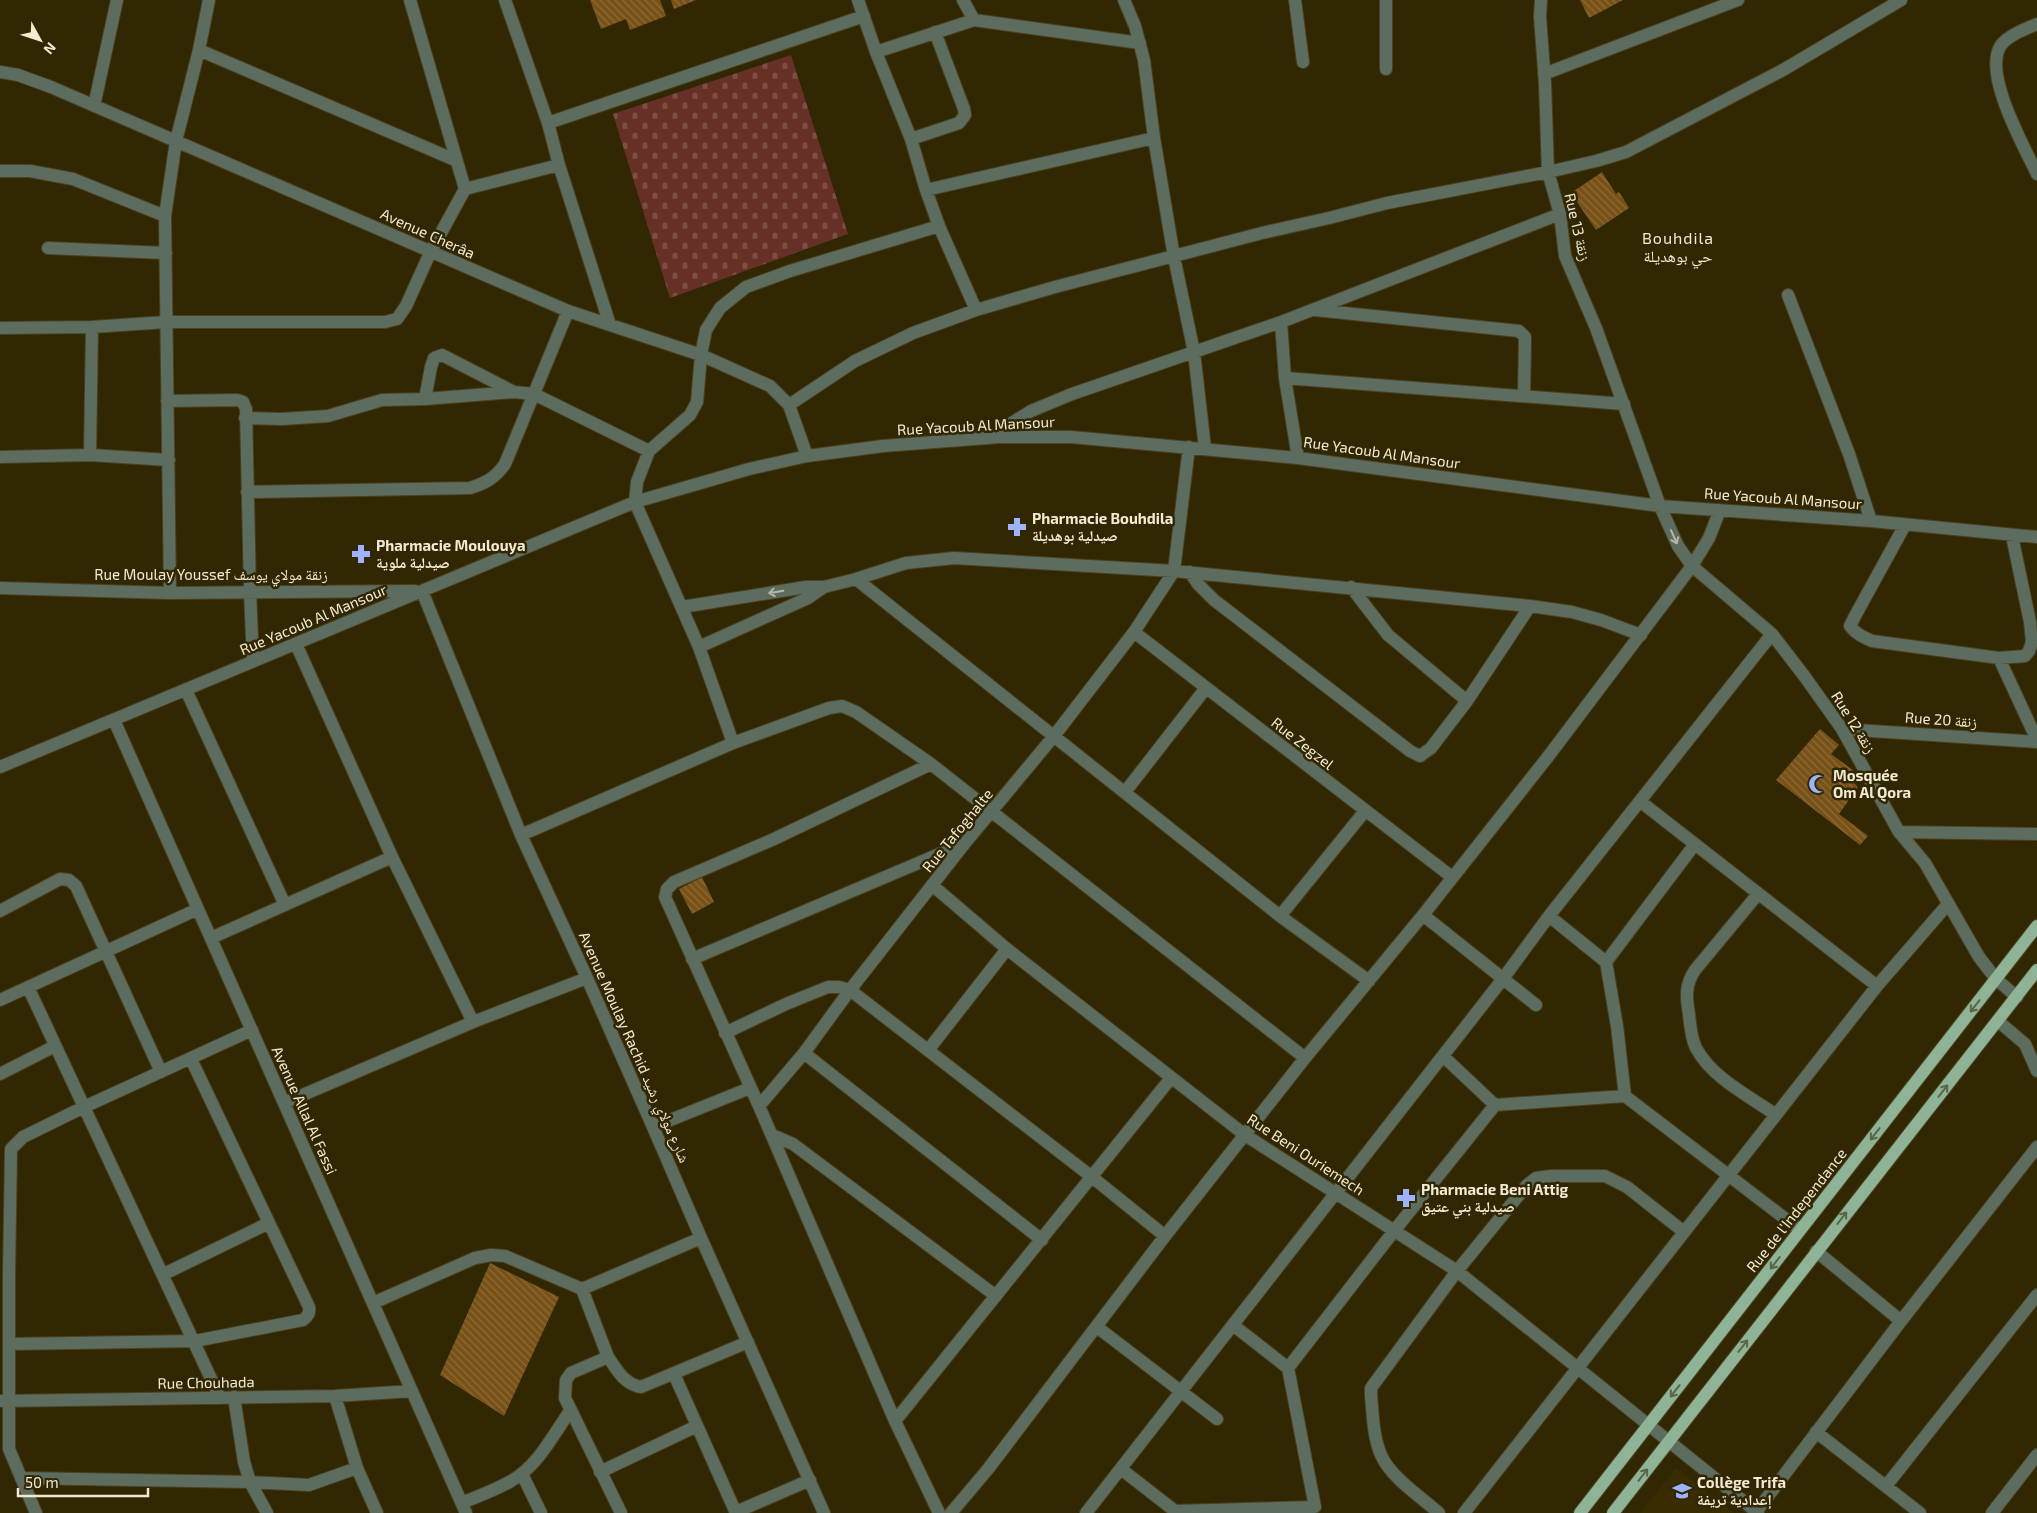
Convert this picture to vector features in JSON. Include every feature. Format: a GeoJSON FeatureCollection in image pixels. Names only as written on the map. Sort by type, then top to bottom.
{"type":"FeatureCollection","features":[{"type":"Feature","properties":{"kind":"main road","name":"Rue de l'Independance"},"geometry":{"type":"LineString","coordinates":[[1580,1513],[2037,926]]}},
{"type":"Feature","properties":{"kind":"main road"},"geometry":{"type":"LineString","coordinates":[[1612,1513],[2037,970]]}},
{"type":"Feature","properties":{"kind":"street"},"geometry":{"type":"LineString","coordinates":[[94,106],[117,0]]}},
{"type":"Feature","properties":{"kind":"street"},"geometry":{"type":"LineString","coordinates":[[170,592],[166,216],[176,141],[210,0]]}},
{"type":"Feature","properties":{"kind":"street"},"geometry":{"type":"LineString","coordinates":[[410,0],[465,189]]}},
{"type":"Feature","properties":{"kind":"street"},"geometry":{"type":"LineString","coordinates":[[505,0],[548,123],[559,165],[610,325]]}},
{"type":"Feature","properties":{"kind":"street"},"geometry":{"type":"LineString","coordinates":[[858,0],[876,52],[911,139],[939,226],[976,310]]}},
{"type":"Feature","properties":{"kind":"street"},"geometry":{"type":"LineString","coordinates":[[963,0],[974,20]]}},
{"type":"Feature","properties":{"kind":"street"},"geometry":{"type":"LineString","coordinates":[[1124,0],[1140,43],[1174,257],[1194,352],[1205,448]]}},
{"type":"Feature","properties":{"kind":"street"},"geometry":{"type":"LineString","coordinates":[[1295,0],[1303,62]]}},
{"type":"Feature","properties":{"kind":"street"},"geometry":{"type":"LineString","coordinates":[[1386,0],[1386,69]]}},
{"type":"Feature","properties":{"kind":"street","name":"Rue 13 زنقة"},"geometry":{"type":"LineString","coordinates":[[1541,0],[1540,17],[1548,172],[1560,214],[1565,256],[1596,328],[1660,506]]}},
{"type":"Feature","properties":{"kind":"street"},"geometry":{"type":"LineString","coordinates":[[1544,74],[1738,0]]}},
{"type":"Feature","properties":{"kind":"street"},"geometry":{"type":"LineString","coordinates":[[789,405],[855,361],[914,333],[976,310],[1055,287],[1387,202],[1548,172],[1626,152],[1647,143],[1783,70],[1893,2]]}},
{"type":"Feature","properties":{"kind":"street"},"geometry":{"type":"LineString","coordinates":[[548,123],[864,16]]}},
{"type":"Feature","properties":{"kind":"street"},"geometry":{"type":"LineString","coordinates":[[876,52],[974,20],[1140,43]]}},
{"type":"Feature","properties":{"kind":"street"},"geometry":{"type":"LineString","coordinates":[[2037,24],[2016,34],[2002,44],[1996,56],[1995,69],[2008,115],[2037,174]]}},
{"type":"Feature","properties":{"kind":"street"},"geometry":{"type":"LineString","coordinates":[[911,139],[959,123],[965,116],[964,108],[935,32]]}},
{"type":"Feature","properties":{"kind":"street"},"geometry":{"type":"LineString","coordinates":[[199,50],[455,160]]}},
{"type":"Feature","properties":{"kind":"street","name":"Avenue Cherâa"},"geometry":{"type":"LineString","coordinates":[[0,72],[27,78],[94,106],[317,201],[430,253],[568,311],[701,355],[770,386],[789,405],[807,456]]}},
{"type":"Feature","properties":{"kind":"street"},"geometry":{"type":"LineString","coordinates":[[926,190],[1154,138]]}},
{"type":"Feature","properties":{"kind":"street"},"geometry":{"type":"LineString","coordinates":[[0,328],[92,327],[166,322],[385,322],[397,319],[406,306],[430,253],[465,189],[559,165]]}},
{"type":"Feature","properties":{"kind":"street"},"geometry":{"type":"LineString","coordinates":[[0,171],[39,172],[73,179],[166,216]]}},
{"type":"Feature","properties":{"kind":"street"},"geometry":{"type":"LineString","coordinates":[[1000,437],[1010,424],[1031,411],[1072,394],[1281,322],[1560,214]]}},
{"type":"Feature","properties":{"kind":"street"},"geometry":{"type":"LineString","coordinates":[[733,743],[699,647],[635,502],[637,482],[649,451],[690,415],[697,402],[701,355],[706,330],[720,308],[746,287],[790,271],[939,226]]}},
{"type":"Feature","properties":{"kind":"street"},"geometry":{"type":"LineString","coordinates":[[48,248],[166,253]]}},
{"type":"Feature","properties":{"kind":"street"},"geometry":{"type":"LineString","coordinates":[[1788,296],[1849,454],[1871,521]]}},
{"type":"Feature","properties":{"kind":"street"},"geometry":{"type":"LineString","coordinates":[[1313,310],[1519,332],[1525,337],[1524,396]]}},
{"type":"Feature","properties":{"kind":"street"},"geometry":{"type":"LineString","coordinates":[[247,492],[470,488],[485,483],[496,476],[504,464],[568,311]]}},
{"type":"Feature","properties":{"kind":"street"},"geometry":{"type":"LineString","coordinates":[[1281,322],[1285,378],[1298,458]]}},
{"type":"Feature","properties":{"kind":"street"},"geometry":{"type":"LineString","coordinates":[[90,455],[92,327]]}},
{"type":"Feature","properties":{"kind":"street"},"geometry":{"type":"LineString","coordinates":[[425,399],[434,358],[442,355],[514,392]]}},
{"type":"Feature","properties":{"kind":"street"},"geometry":{"type":"LineString","coordinates":[[1285,378],[1624,404]]}},
{"type":"Feature","properties":{"kind":"street"},"geometry":{"type":"LineString","coordinates":[[245,418],[282,419],[328,416],[382,400],[425,399],[514,392],[534,394],[649,451]]}},
{"type":"Feature","properties":{"kind":"street"},"geometry":{"type":"LineString","coordinates":[[168,401],[236,400],[243,402],[246,409],[253,662]]}},
{"type":"Feature","properties":{"kind":"street","name":"Rue Yacoub Al Mansour"},"geometry":{"type":"LineString","coordinates":[[0,767],[635,502],[692,484],[807,456],[882,446],[1000,437],[1071,437],[1298,458],[1660,506],[1871,521],[2037,538]]}},
{"type":"Feature","properties":{"kind":"street"},"geometry":{"type":"LineString","coordinates":[[1174,571],[1189,447]]}},
{"type":"Feature","properties":{"kind":"street"},"geometry":{"type":"LineString","coordinates":[[0,457],[90,455],[169,460]]}},
{"type":"Feature","properties":{"kind":"street","name":"Rue 12 زنقة"},"geometry":{"type":"LineString","coordinates":[[1660,506],[1678,546],[1692,566],[1772,634],[1842,729],[1899,832],[1925,863],[1978,957],[1996,980],[2017,996]]}},
{"type":"Feature","properties":{"kind":"street"},"geometry":{"type":"LineString","coordinates":[[951,1513],[988,1468],[1304,1058],[1423,915],[1641,635],[1692,566],[1709,538],[1720,510]]}},
{"type":"Feature","properties":{"kind":"street"},"geometry":{"type":"LineString","coordinates":[[1905,524],[1851,623],[1851,628],[1860,636],[1872,641],[1999,658],[2025,656],[2032,642],[2030,622],[2012,536]]}},
{"type":"Feature","properties":{"kind":"street"},"geometry":{"type":"LineString","coordinates":[[682,607],[806,587],[824,587],[906,563],[954,558],[1190,572],[1530,606],[1586,616],[1641,635]]}},
{"type":"Feature","properties":{"kind":"street","name":"Rue Tafoghalte"},"geometry":{"type":"LineString","coordinates":[[759,1106],[804,1053],[850,990],[965,843],[1054,736],[1134,632],[1174,571]]}},
{"type":"Feature","properties":{"kind":"street"},"geometry":{"type":"LineString","coordinates":[[1190,572],[1198,584],[1214,600],[1410,751],[1420,756],[1431,748],[1467,701],[1530,606]]}},
{"type":"Feature","properties":{"kind":"street"},"geometry":{"type":"LineString","coordinates":[[856,579],[1280,916],[1368,981]]}},
{"type":"Feature","properties":{"kind":"street"},"geometry":{"type":"LineString","coordinates":[[699,647],[808,598],[824,587]]}},
{"type":"Feature","properties":{"kind":"street"},"geometry":{"type":"LineString","coordinates":[[1351,587],[1388,635],[1467,701]]}},
{"type":"Feature","properties":{"kind":"street","name":"Rue Moulay Youssef زنقة مولاي يوسف"},"geometry":{"type":"LineString","coordinates":[[0,588],[170,592],[422,591]]}},
{"type":"Feature","properties":{"kind":"street","name":"Avenue Moulay Rachid شارع مولاي رشيد"},"geometry":{"type":"LineString","coordinates":[[422,591],[521,834],[587,978],[824,1513]]}},
{"type":"Feature","properties":{"kind":"street","name":"Rue Zegzel"},"geometry":{"type":"LineString","coordinates":[[1134,632],[1452,877]]}},
{"type":"Feature","properties":{"kind":"street"},"geometry":{"type":"LineString","coordinates":[[1086,1513],[1502,980],[1549,916],[1772,634]]}},
{"type":"Feature","properties":{"kind":"street"},"geometry":{"type":"LineString","coordinates":[[296,644],[392,857],[473,1022]]}},
{"type":"Feature","properties":{"kind":"street"},"geometry":{"type":"LineString","coordinates":[[1999,658],[2037,741]]}},
{"type":"Feature","properties":{"kind":"street"},"geometry":{"type":"LineString","coordinates":[[1125,792],[1206,688]]}},
{"type":"Feature","properties":{"kind":"street"},"geometry":{"type":"LineString","coordinates":[[186,690],[285,905]]}},
{"type":"Feature","properties":{"kind":"street"},"geometry":{"type":"LineString","coordinates":[[521,834],[733,743],[829,708],[842,706],[856,712],[932,764],[1304,1058]]}},
{"type":"Feature","properties":{"kind":"street","name":"Avenue Allal Al Fassi"},"geometry":{"type":"LineString","coordinates":[[114,720],[464,1508]]}},
{"type":"Feature","properties":{"kind":"street","name":"Rue 20 زنقة"},"geometry":{"type":"LineString","coordinates":[[1842,729],[2037,741]]}},
{"type":"Feature","properties":{"kind":"street"},"geometry":{"type":"LineString","coordinates":[[932,764],[774,839],[674,882],[666,889],[665,897],[772,1135],[895,1420],[939,1513]]}},
{"type":"Feature","properties":{"kind":"street"},"geometry":{"type":"LineString","coordinates":[[1641,802],[1877,986]]}},
{"type":"Feature","properties":{"kind":"street"},"geometry":{"type":"LineString","coordinates":[[1280,916],[1365,811]]}},
{"type":"Feature","properties":{"kind":"street"},"geometry":{"type":"LineString","coordinates":[[1899,832],[2037,834]]}},
{"type":"Feature","properties":{"kind":"street"},"geometry":{"type":"LineString","coordinates":[[692,958],[965,843]]}},
{"type":"Feature","properties":{"kind":"street"},"geometry":{"type":"LineString","coordinates":[[1606,962],[1695,844]]}},
{"type":"Feature","properties":{"kind":"street"},"geometry":{"type":"LineString","coordinates":[[211,938],[392,857]]}},
{"type":"Feature","properties":{"kind":"street"},"geometry":{"type":"LineString","coordinates":[[0,911],[60,879],[69,880],[76,886],[161,1072]]}},
{"type":"Feature","properties":{"kind":"street","name":"Rue Beni Ouriemech"},"geometry":{"type":"LineString","coordinates":[[932,885],[1007,949],[1245,1135],[1457,1271],[1757,1512]]}},
{"type":"Feature","properties":{"kind":"street"},"geometry":{"type":"LineString","coordinates":[[1758,894],[1695,970],[1689,979],[1686,992],[1692,1034],[1703,1059],[1718,1074],[1776,1114]]}},
{"type":"Feature","properties":{"kind":"street"},"geometry":{"type":"LineString","coordinates":[[1464,1513],[1877,986],[1948,904]]}},
{"type":"Feature","properties":{"kind":"street"},"geometry":{"type":"LineString","coordinates":[[0,1000],[198,909]]}},
{"type":"Feature","properties":{"kind":"street"},"geometry":{"type":"LineString","coordinates":[[1423,915],[1502,980],[1536,1005]]}},
{"type":"Feature","properties":{"kind":"street"},"geometry":{"type":"LineString","coordinates":[[1549,916],[1606,962],[1617,1026],[1625,1096]]}},
{"type":"Feature","properties":{"kind":"street"},"geometry":{"type":"LineString","coordinates":[[929,1049],[1007,949]]}},
{"type":"Feature","properties":{"kind":"street"},"geometry":{"type":"LineString","coordinates":[[284,1103],[473,1022],[587,978]]}},
{"type":"Feature","properties":{"kind":"street"},"geometry":{"type":"LineString","coordinates":[[28,987],[164,1274],[220,1398]]}},
{"type":"Feature","properties":{"kind":"street"},"geometry":{"type":"LineString","coordinates":[[726,1033],[786,1004],[828,988],[840,987],[850,990],[929,1049],[1165,1236]]}},
{"type":"Feature","properties":{"kind":"street"},"geometry":{"type":"LineString","coordinates":[[1998,1021],[2025,1044],[2037,1071]]}},
{"type":"Feature","properties":{"kind":"street"},"geometry":{"type":"LineString","coordinates":[[9,1449],[5,1401],[6,1336],[4,1276],[11,1148],[23,1137],[84,1107],[252,1030]]}},
{"type":"Feature","properties":{"kind":"street"},"geometry":{"type":"LineString","coordinates":[[0,1074],[55,1046]]}},
{"type":"Feature","properties":{"kind":"street"},"geometry":{"type":"LineString","coordinates":[[804,1053],[1042,1240]]}},
{"type":"Feature","properties":{"kind":"street"},"geometry":{"type":"LineString","coordinates":[[1443,1056],[1495,1105],[1625,1096],[1800,1230]]}},
{"type":"Feature","properties":{"kind":"street"},"geometry":{"type":"LineString","coordinates":[[6,1336],[194,1341],[303,1320],[308,1317],[310,1312],[308,1307],[191,1059]]}},
{"type":"Feature","properties":{"kind":"street"},"geometry":{"type":"LineString","coordinates":[[895,1420],[1171,1078]]}},
{"type":"Feature","properties":{"kind":"street"},"geometry":{"type":"LineString","coordinates":[[653,1127],[750,1088]]}},
{"type":"Feature","properties":{"kind":"street"},"geometry":{"type":"LineString","coordinates":[[1288,1368],[1495,1105]]}},
{"type":"Feature","properties":{"kind":"street"},"geometry":{"type":"LineString","coordinates":[[772,1135],[793,1144],[996,1296]]}},
{"type":"Feature","properties":{"kind":"street"},"geometry":{"type":"LineString","coordinates":[[1757,1512],[1901,1321],[2037,1147]]}},
{"type":"Feature","properties":{"kind":"street"},"geometry":{"type":"LineString","coordinates":[[1439,1513],[1387,1466],[1378,1446],[1371,1388],[1457,1271],[1527,1185],[1536,1178],[1550,1176],[1605,1176],[1627,1187],[1684,1232]]}},
{"type":"Feature","properties":{"kind":"street"},"geometry":{"type":"LineString","coordinates":[[164,1274],[269,1224]]}},
{"type":"Feature","properties":{"kind":"street"},"geometry":{"type":"LineString","coordinates":[[582,1289],[701,1238]]}},
{"type":"Feature","properties":{"kind":"street"},"geometry":{"type":"LineString","coordinates":[[1816,1251],[1901,1321]]}},
{"type":"Feature","properties":{"kind":"street"},"geometry":{"type":"LineString","coordinates":[[373,1303],[476,1258],[491,1255],[506,1256],[582,1289],[608,1356],[622,1378],[635,1386],[641,1387],[748,1342]]}},
{"type":"Feature","properties":{"kind":"street"},"geometry":{"type":"LineString","coordinates":[[1886,1486],[2037,1295]]}},
{"type":"Feature","properties":{"kind":"street"},"geometry":{"type":"LineString","coordinates":[[1121,1469],[1175,1512],[1319,1510],[1288,1368],[1233,1325]]}},
{"type":"Feature","properties":{"kind":"street"},"geometry":{"type":"LineString","coordinates":[[1097,1326],[1217,1419]]}},
{"type":"Feature","properties":{"kind":"street"},"geometry":{"type":"LineString","coordinates":[[608,1356],[571,1373],[566,1380],[565,1398],[620,1513]]}},
{"type":"Feature","properties":{"kind":"street"},"geometry":{"type":"LineString","coordinates":[[674,1374],[736,1513],[810,1480]]}},
{"type":"Feature","properties":{"kind":"street","name":"Rue Chouhada"},"geometry":{"type":"LineString","coordinates":[[5,1401],[335,1396],[412,1391]]}},
{"type":"Feature","properties":{"kind":"street"},"geometry":{"type":"LineString","coordinates":[[335,1396],[358,1468],[377,1513]]}},
{"type":"Feature","properties":{"kind":"street"},"geometry":{"type":"LineString","coordinates":[[234,1397],[239,1441],[244,1462],[250,1482],[267,1513]]}},
{"type":"Feature","properties":{"kind":"street"},"geometry":{"type":"LineString","coordinates":[[464,1508],[522,1474],[536,1461],[570,1411]]}},
{"type":"Feature","properties":{"kind":"street"},"geometry":{"type":"LineString","coordinates":[[600,1472],[697,1426]]}},
{"type":"Feature","properties":{"kind":"street"},"geometry":{"type":"LineString","coordinates":[[1816,1432],[1920,1513]]}},
{"type":"Feature","properties":{"kind":"street"},"geometry":{"type":"LineString","coordinates":[[0,1434],[9,1449],[36,1513]]}},
{"type":"Feature","properties":{"kind":"street"},"geometry":{"type":"LineString","coordinates":[[1992,1513],[2037,1455]]}},
{"type":"Feature","properties":{"kind":"street"},"geometry":{"type":"LineString","coordinates":[[21,1478],[250,1482],[309,1485],[358,1468]]}},
{"type":"Feature","properties":{"kind":"street"},"geometry":{"type":"LineString","coordinates":[[522,1474],[541,1513]]}},
{"type":"Feature","properties":{"kind":"shaded area","name":"Collège Trifa إعدادية تريفة"},"geometry":{"type":"Polygon","coordinates":[[[1676,1468],[1734,1513],[1640,1513],[1676,1468]]]}},
{"type":"Feature","properties":{"kind":"green space"},"geometry":{"type":"Polygon","coordinates":[[[791,55],[848,234],[670,298],[613,114],[791,55]]]}},
{"type":"Feature","properties":{"kind":"building"},"geometry":{"type":"Polygon","coordinates":[[[590,0],[660,0],[666,16],[630,30],[626,19],[601,29],[590,0]]]}},
{"type":"Feature","properties":{"kind":"building"},"geometry":{"type":"Polygon","coordinates":[[[671,0],[696,0],[674,9],[671,0]]]}},
{"type":"Feature","properties":{"kind":"building"},"geometry":{"type":"Polygon","coordinates":[[[1580,0],[1623,0],[1589,18],[1580,0]]]}},
{"type":"Feature","properties":{"kind":"building"},"geometry":{"type":"Polygon","coordinates":[[[1602,172],[1616,194],[1619,192],[1629,208],[1596,230],[1571,193],[1602,172]]]}},
{"type":"Feature","properties":{"kind":"building","name":"Mosquée Om Al Qora"},"geometry":{"type":"Polygon","coordinates":[[[1820,729],[1839,745],[1831,754],[1854,771],[1851,780],[1858,787],[1839,814],[1868,836],[1860,845],[1776,780],[1820,729]]]}},
{"type":"Feature","properties":{"kind":"building"},"geometry":{"type":"Polygon","coordinates":[[[702,877],[714,902],[692,914],[679,889],[702,877]]]}},
{"type":"Feature","properties":{"kind":"building"},"geometry":{"type":"Polygon","coordinates":[[[490,1263],[559,1297],[504,1416],[440,1375],[490,1263]]]}},
{"type":"Feature","properties":{"kind":"place","name":"Pharmacie Bouhdila صيدلية بوهديلة"},"geometry":{"type":"Point","coordinates":[1017,527]}},
{"type":"Feature","properties":{"kind":"place","name":"Pharmacie Moulouya صيدلية ملوية"},"geometry":{"type":"Point","coordinates":[361,554]}},
{"type":"Feature","properties":{"kind":"place","name":"Mosquée Om Al Qora"},"geometry":{"type":"Point","coordinates":[1818,784]}},
{"type":"Feature","properties":{"kind":"place","name":"Pharmacie Beni Attig صيدلية بني عتيق"},"geometry":{"type":"Point","coordinates":[1406,1198]}},
{"type":"Feature","properties":{"kind":"place","name":"Collège Trifa إعدادية تريفة"},"geometry":{"type":"Point","coordinates":[1682,1491]}},
{"type":"Feature","properties":{"kind":"district","name":"Bouhdila حي بوهديلة"},"geometry":{"type":"Point","coordinates":[1678,246]}}]}
